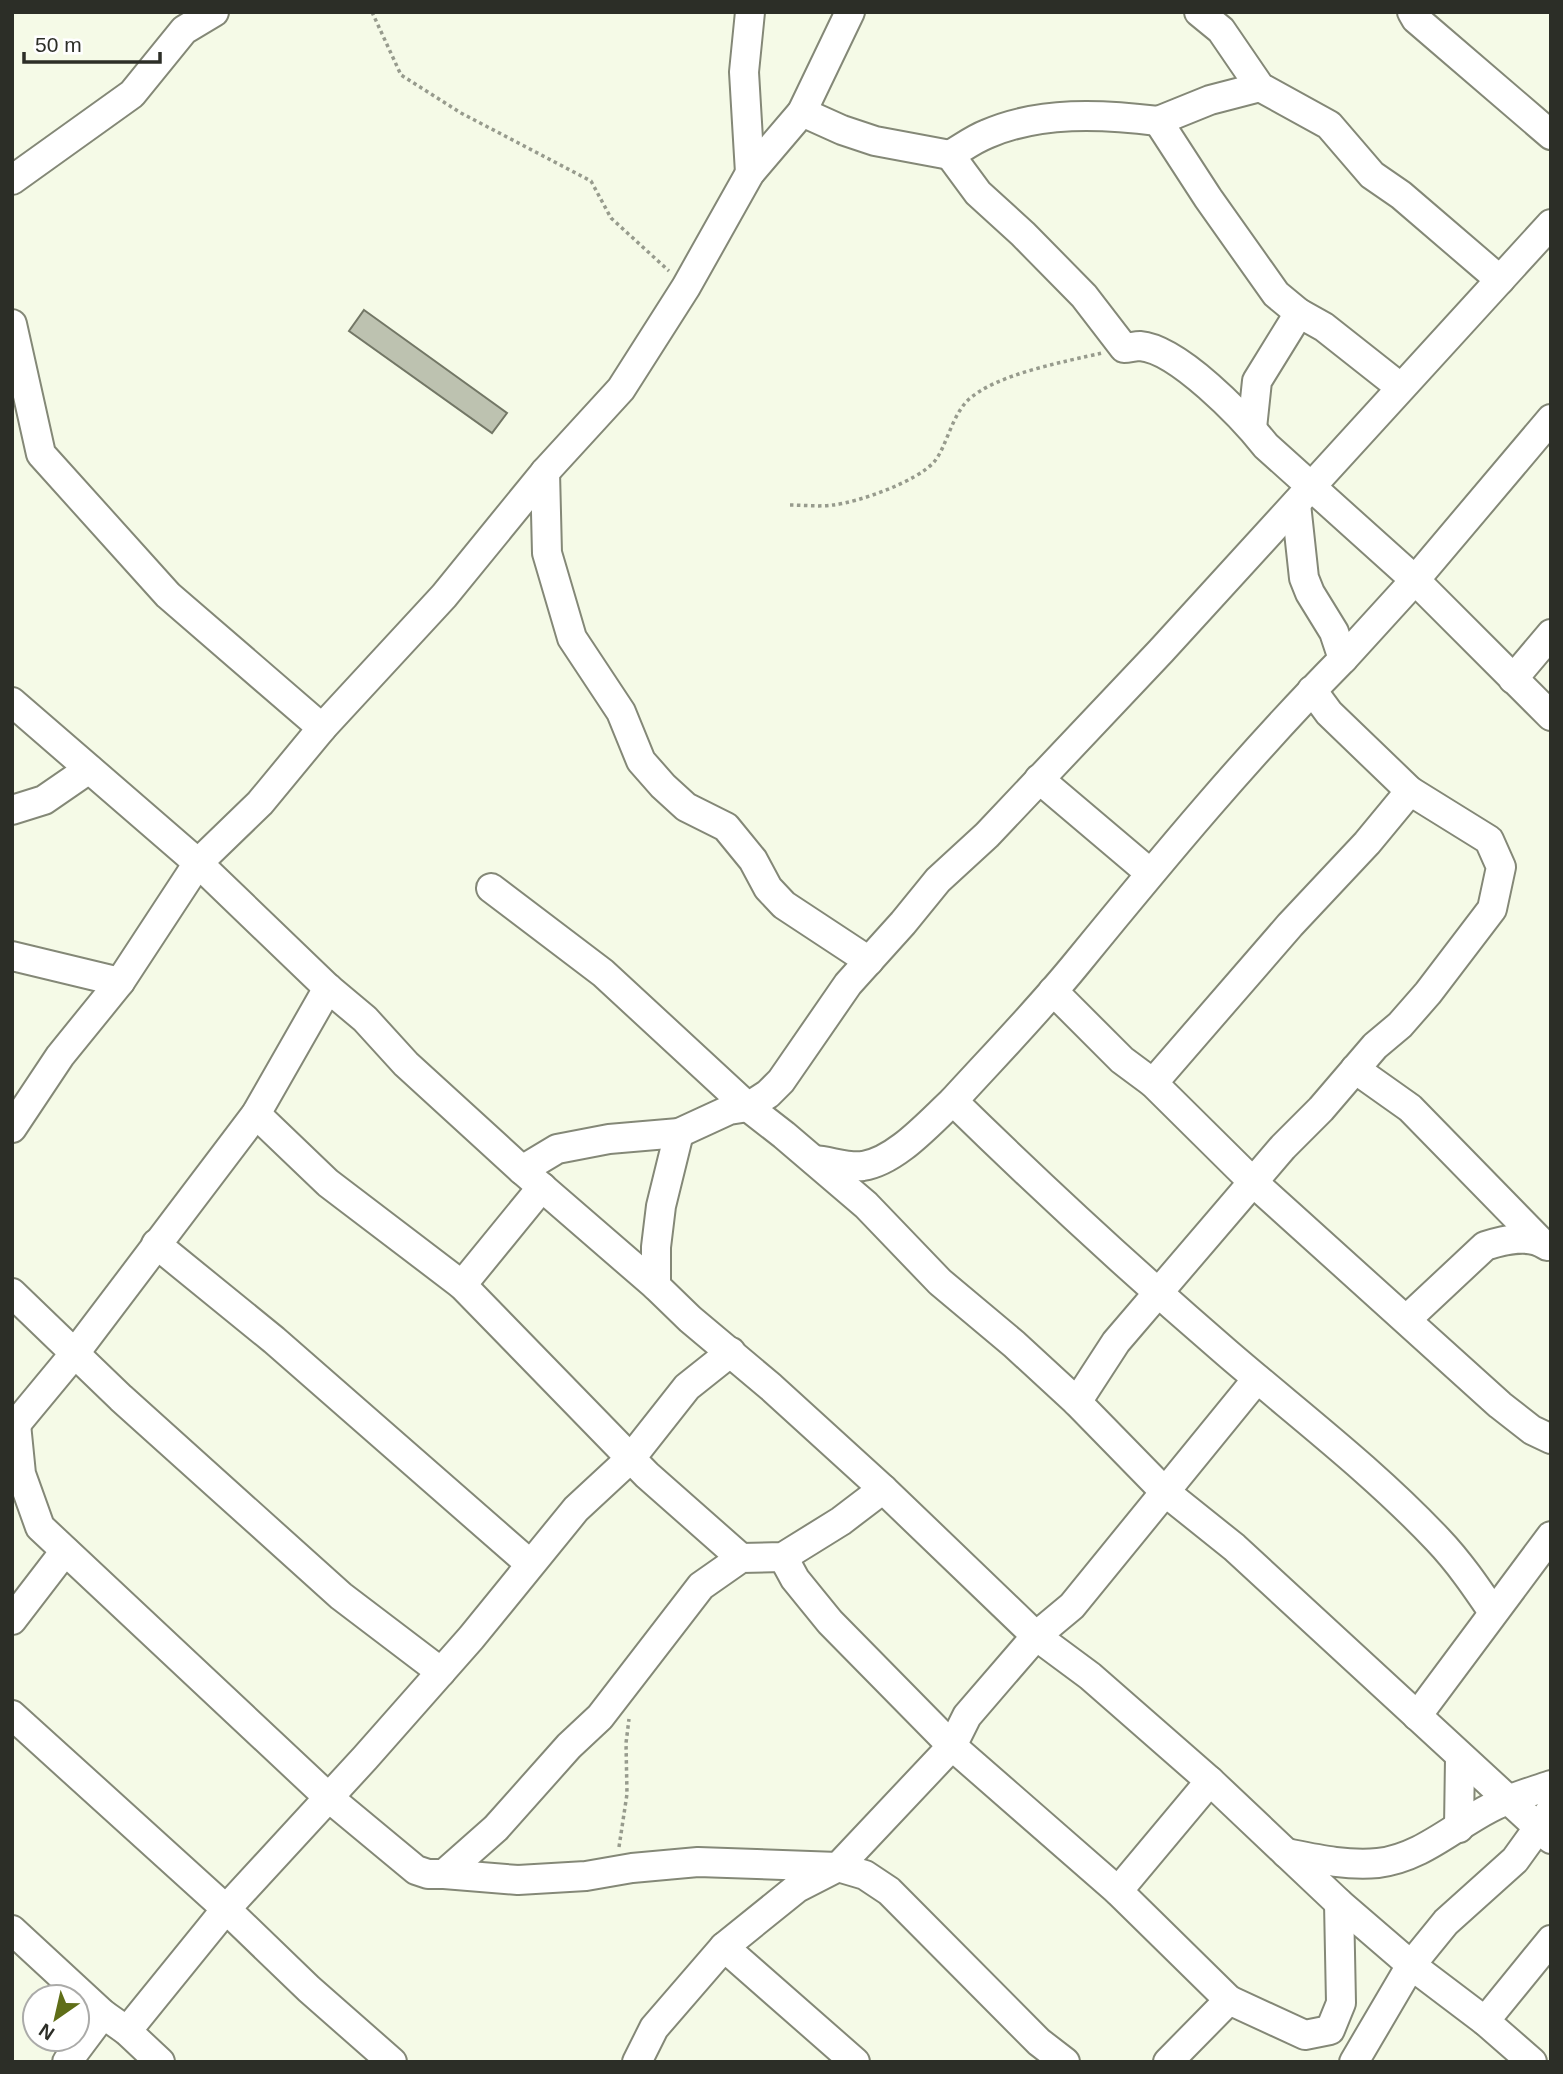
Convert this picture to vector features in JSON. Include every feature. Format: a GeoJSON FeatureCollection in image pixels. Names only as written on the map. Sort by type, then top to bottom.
{"type":"FeatureCollection","features":[{"type":"Feature","properties":{"kind":"street"},"geometry":{"type":"LineString","coordinates":[[12,180],[132,94],[184,30],[214,12]]}},
{"type":"Feature","properties":{"kind":"street"},"geometry":{"type":"LineString","coordinates":[[750,12],[744,72],[750,173]]}},
{"type":"Feature","properties":{"kind":"street"},"geometry":{"type":"LineString","coordinates":[[12,1128],[60,1056],[120,982],[198,863],[260,803],[322,728],[444,596],[545,472],[621,389],[686,287],[750,173],[802,111],[850,12]]}},
{"type":"Feature","properties":{"kind":"street"},"geometry":{"type":"LineString","coordinates":[[1199,12],[1221,30],[1260,88],[1329,125],[1372,175],[1401,195],[1500,280]]}},
{"type":"Feature","properties":{"kind":"street"},"geometry":{"type":"LineString","coordinates":[[1412,12],[1416,19],[1551,135]]}},
{"type":"Feature","properties":{"kind":"street"},"geometry":{"type":"LineString","coordinates":[[802,111],[842,130],[875,141],[950,155],[987,134],[1043,118],[1126,117],[1158,121],[1210,100],[1260,88]]}},
{"type":"Feature","properties":{"kind":"street"},"geometry":{"type":"LineString","coordinates":[[1158,121],[1208,198],[1270,285],[1298,313],[1324,327],[1400,387]]}},
{"type":"Feature","properties":{"kind":"street"},"geometry":{"type":"LineString","coordinates":[[950,155],[978,193],[1084,296],[1124,348],[1141,346],[1160,353],[1200,377],[1251,428],[1303,495],[1415,580],[1551,716]]}},
{"type":"Feature","properties":{"kind":"street"},"geometry":{"type":"LineString","coordinates":[[462,1284],[532,1178],[557,1149],[609,1139],[679,1133],[729,1110],[748,1107],[768,1094],[781,1081],[848,985],[938,880],[986,835],[1161,651],[1551,224]]}},
{"type":"Feature","properties":{"kind":"street"},"geometry":{"type":"LineString","coordinates":[[1251,428],[1257,381],[1298,313]]}},
{"type":"Feature","properties":{"kind":"street"},"geometry":{"type":"LineString","coordinates":[[12,324],[41,454],[168,595],[322,728]]}},
{"type":"Feature","properties":{"kind":"street"},"geometry":{"type":"LineString","coordinates":[[813,1160],[855,1166],[873,1163],[901,1148],[953,1101],[1053,991],[1150,873],[1312,690],[1415,580],[1551,419]]}},
{"type":"Feature","properties":{"kind":"street"},"geometry":{"type":"LineString","coordinates":[[545,472],[547,553],[572,638],[621,712],[641,761],[686,807],[726,827],[753,860],[768,888],[784,905],[869,961]]}},
{"type":"Feature","properties":{"kind":"street"},"geometry":{"type":"LineString","coordinates":[[1303,495],[1304,578],[1334,632],[1343,659]]}},
{"type":"Feature","properties":{"kind":"street"},"geometry":{"type":"LineString","coordinates":[[1513,679],[1551,634]]}},
{"type":"Feature","properties":{"kind":"street"},"geometry":{"type":"LineString","coordinates":[[1077,1402],[1116,1342],[1157,1293],[1283,1147],[1321,1109],[1375,1046],[1400,1026],[1492,909],[1500,867],[1489,840],[1410,791],[1329,713],[1312,690]]}},
{"type":"Feature","properties":{"kind":"street"},"geometry":{"type":"LineString","coordinates":[[12,702],[198,863],[328,988],[365,1019],[406,1064],[883,1489],[1036,1636],[1090,1676],[1210,1781],[1339,1903],[1411,1965],[1485,2021],[1532,2062]]}},
{"type":"Feature","properties":{"kind":"street"},"geometry":{"type":"LineString","coordinates":[[12,810],[44,800],[89,769]]}},
{"type":"Feature","properties":{"kind":"street"},"geometry":{"type":"LineString","coordinates":[[1039,779],[1150,873]]}},
{"type":"Feature","properties":{"kind":"street"},"geometry":{"type":"LineString","coordinates":[[1153,1083],[1410,791]]}},
{"type":"Feature","properties":{"kind":"street"},"geometry":{"type":"LineString","coordinates":[[491,887],[603,973],[748,1107],[866,1205],[940,1282],[1014,1344],[1077,1402],[1164,1491],[1234,1547],[1460,1758],[1509,1800],[1547,1826],[1515,1860],[1446,1922],[1411,1965],[1357,2057],[1330,2030]]}},
{"type":"Feature","properties":{"kind":"street"},"geometry":{"type":"LineString","coordinates":[[12,956],[120,982]]}},
{"type":"Feature","properties":{"kind":"street"},"geometry":{"type":"LineString","coordinates":[[328,988],[256,1114],[75,1353],[14,1427],[21,1474],[40,1527],[327,1797],[416,1870],[428,1874],[518,1880],[586,1876],[632,1868],[698,1862],[838,1867],[865,1875],[888,1891],[1039,2042],[1065,2062]]}},
{"type":"Feature","properties":{"kind":"street"},"geometry":{"type":"LineString","coordinates":[[1053,991],[1122,1060],[1153,1083],[1253,1182],[1500,1405],[1532,1430],[1551,1439]]}},
{"type":"Feature","properties":{"kind":"street"},"geometry":{"type":"LineString","coordinates":[[1355,1069],[1410,1108],[1544,1244]]}},
{"type":"Feature","properties":{"kind":"street"},"geometry":{"type":"LineString","coordinates":[[953,1101],[1038,1184],[1157,1293],[1314,1424],[1397,1499],[1440,1542],[1493,1612]]}},
{"type":"Feature","properties":{"kind":"street"},"geometry":{"type":"LineString","coordinates":[[256,1114],[328,1184],[462,1284],[647,1475],[741,1558]]}},
{"type":"Feature","properties":{"kind":"street"},"geometry":{"type":"LineString","coordinates":[[656,1286],[660,1206],[679,1133]]}},
{"type":"Feature","properties":{"kind":"street"},"geometry":{"type":"LineString","coordinates":[[1407,1319],[1485,1246],[1502,1241],[1544,1244]]}},
{"type":"Feature","properties":{"kind":"street"},"geometry":{"type":"LineString","coordinates":[[156,1244],[274,1340],[530,1564]]}},
{"type":"Feature","properties":{"kind":"street"},"geometry":{"type":"LineString","coordinates":[[12,1293],[341,1596],[441,1672]]}},
{"type":"Feature","properties":{"kind":"street"},"geometry":{"type":"LineString","coordinates":[[127,2031],[226,1909],[441,1672],[576,1509],[631,1458],[687,1387],[732,1352]]}},
{"type":"Feature","properties":{"kind":"street"},"geometry":{"type":"LineString","coordinates":[[637,2062],[654,2028],[724,1947],[797,1888],[838,1867],[952,1746],[967,1716],[1036,1636],[1072,1606],[1257,1379]]}},
{"type":"Feature","properties":{"kind":"street"},"geometry":{"type":"LineString","coordinates":[[444,1874],[496,1828],[569,1746],[600,1717],[701,1586],[741,1558],[783,1557],[841,1521],[883,1489]]}},
{"type":"Feature","properties":{"kind":"street"},"geometry":{"type":"LineString","coordinates":[[1417,1716],[1551,1536]]}},
{"type":"Feature","properties":{"kind":"street"},"geometry":{"type":"LineString","coordinates":[[12,1620],[65,1551]]}},
{"type":"Feature","properties":{"kind":"street"},"geometry":{"type":"LineString","coordinates":[[783,1557],[795,1579],[830,1622],[952,1746],[1118,1891],[1229,2000],[1305,2035],[1330,2030]]}},
{"type":"Feature","properties":{"kind":"street"},"geometry":{"type":"LineString","coordinates":[[12,1715],[392,2062]]}},
{"type":"Feature","properties":{"kind":"street"},"geometry":{"type":"LineString","coordinates":[[1459,1828],[1460,1758]]}},
{"type":"Feature","properties":{"kind":"street"},"geometry":{"type":"LineString","coordinates":[[1118,1891],[1210,1781]]}},
{"type":"Feature","properties":{"kind":"street"},"geometry":{"type":"LineString","coordinates":[[1286,1853],[1333,1862],[1378,1863],[1418,1851],[1489,1808],[1551,1785]]}},
{"type":"Feature","properties":{"kind":"street"},"geometry":{"type":"LineString","coordinates":[[1330,2030],[1341,2003],[1339,1903]]}},
{"type":"Feature","properties":{"kind":"street"},"geometry":{"type":"LineString","coordinates":[[12,1930],[103,2014],[127,2031],[160,2062]]}},
{"type":"Feature","properties":{"kind":"street"},"geometry":{"type":"LineString","coordinates":[[1485,2021],[1551,1940]]}},
{"type":"Feature","properties":{"kind":"street"},"geometry":{"type":"LineString","coordinates":[[724,1947],[855,2062]]}},
{"type":"Feature","properties":{"kind":"street"},"geometry":{"type":"LineString","coordinates":[[1168,2062],[1229,2000]]}},
{"type":"Feature","properties":{"kind":"street"},"geometry":{"type":"LineString","coordinates":[[67,2062],[103,2014]]}},
{"type":"Feature","properties":{"kind":"path"},"geometry":{"type":"LineString","coordinates":[[372,12],[401,75],[461,113],[591,181],[611,218],[686,287]]}},
{"type":"Feature","properties":{"kind":"path"},"geometry":{"type":"LineString","coordinates":[[790,505],[830,506],[855,502],[908,481],[935,461],[950,426],[967,402],[992,384],[1051,365],[1124,348]]}},
{"type":"Feature","properties":{"kind":"path"},"geometry":{"type":"LineString","coordinates":[[623,1827],[627,1794],[626,1742],[631,1707]]}},
{"type":"Feature","properties":{"kind":"building"},"geometry":{"type":"Polygon","coordinates":[[[364,310],[507,413],[492,433],[349,331],[364,310]]]}}]}
